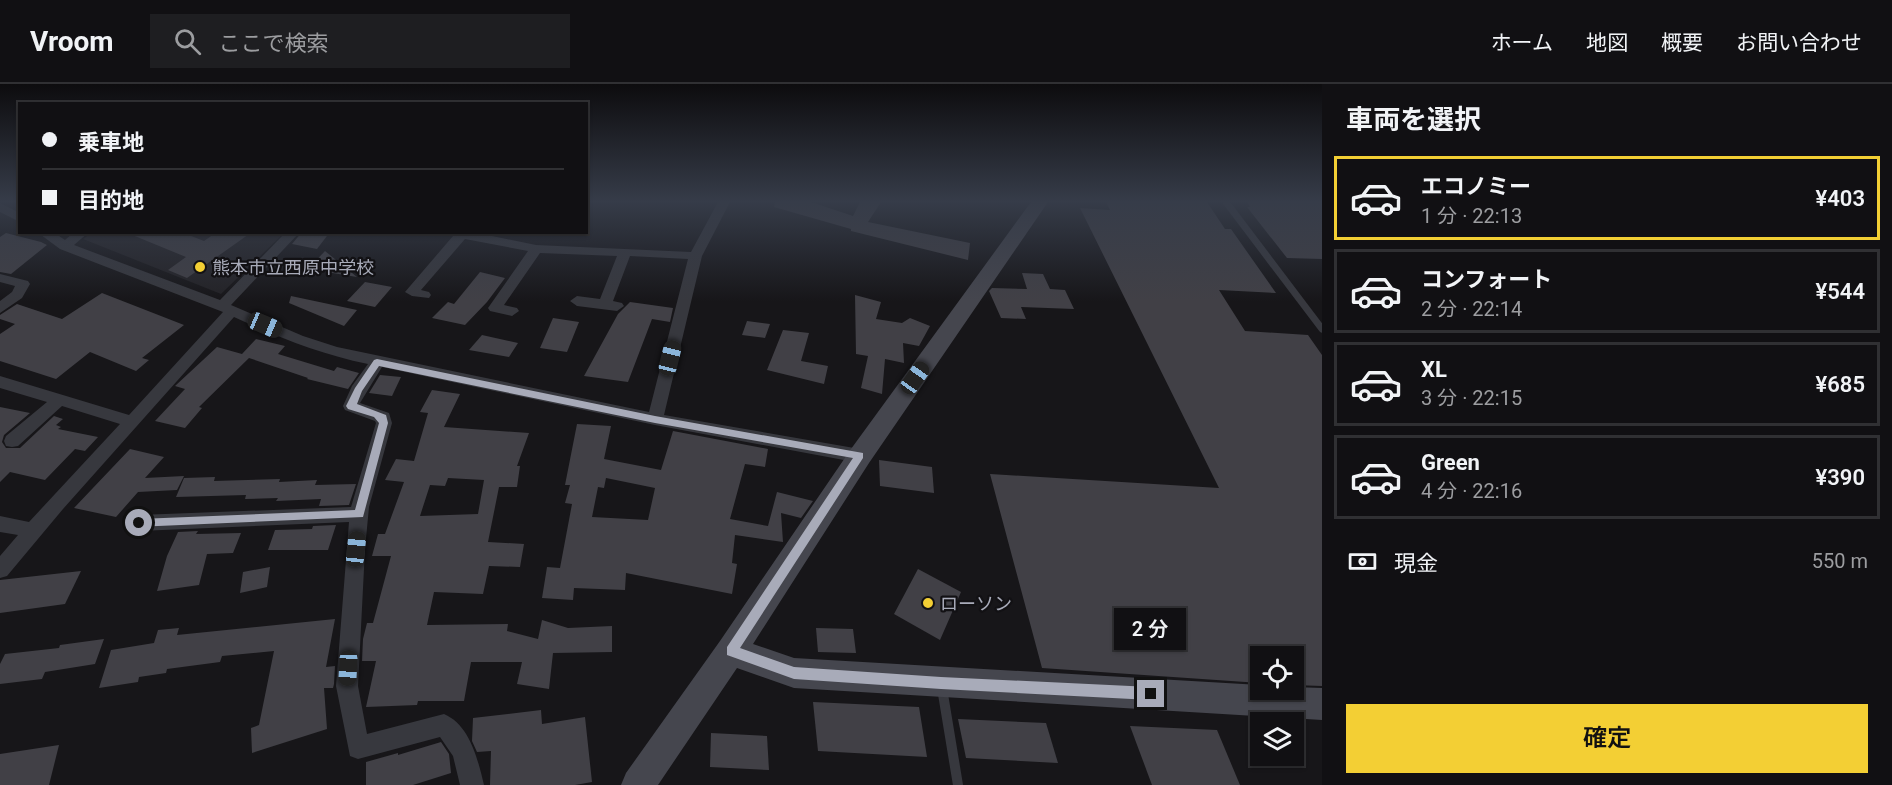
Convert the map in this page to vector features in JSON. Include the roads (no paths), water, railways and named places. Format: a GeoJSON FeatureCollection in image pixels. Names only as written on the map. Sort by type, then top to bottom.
{"type":"FeatureCollection","features":[{"type":"Feature","properties":{"kind":"street"},"geometry":{"type":"LineString","coordinates":[[47,235],[65,246],[227,308],[298,340],[377,363],[655,419],[860,456]]}},
{"type":"Feature","properties":{"kind":"street"},"geometry":{"type":"LineString","coordinates":[[65,246],[80,235]]}},
{"type":"Feature","properties":{"kind":"street"},"geometry":{"type":"LineString","coordinates":[[0,570],[32,530],[130,422],[189,362],[227,308],[292,235]]}},
{"type":"Feature","properties":{"kind":"street"},"geometry":{"type":"LineString","coordinates":[[412,292],[456,235]]}},
{"type":"Feature","properties":{"kind":"street"},"geometry":{"type":"LineString","coordinates":[[474,235],[508,238],[536,249],[695,256]]}},
{"type":"Feature","properties":{"kind":"street"},"geometry":{"type":"LineString","coordinates":[[655,419],[695,256],[706,235]]}},
{"type":"Feature","properties":{"kind":"street"},"geometry":{"type":"LineString","coordinates":[[638,785],[731,651],[860,456],[1017,235]]}},
{"type":"Feature","properties":{"kind":"street"},"geometry":{"type":"LineString","coordinates":[[512,311],[495,308],[536,249]]}},
{"type":"Feature","properties":{"kind":"street"},"geometry":{"type":"LineString","coordinates":[[577,301],[611,305],[626,252]]}},
{"type":"Feature","properties":{"kind":"street"},"geometry":{"type":"LineString","coordinates":[[0,278],[23,284],[17,295],[0,308]]}},
{"type":"Feature","properties":{"kind":"street"},"geometry":{"type":"LineString","coordinates":[[377,363],[358,390],[351,406],[377,414],[382,417],[384,423],[359,514],[347,686],[358,748],[444,725],[452,731],[468,762],[472,785]]}},
{"type":"Feature","properties":{"kind":"street"},"geometry":{"type":"LineString","coordinates":[[0,382],[130,422]]}},
{"type":"Feature","properties":{"kind":"street"},"geometry":{"type":"LineString","coordinates":[[12,441],[59,400]]}},
{"type":"Feature","properties":{"kind":"street"},"geometry":{"type":"LineString","coordinates":[[139,523],[263,527],[359,514]]}},
{"type":"Feature","properties":{"kind":"street"},"geometry":{"type":"LineString","coordinates":[[0,524],[32,530]]}},
{"type":"Feature","properties":{"kind":"street"},"geometry":{"type":"LineString","coordinates":[[731,651],[794,673],[1322,704]]}},
{"type":"Feature","properties":{"kind":"lane"},"geometry":{"type":"LineString","coordinates":[[1251,235],[1322,329]]}},
{"type":"Feature","properties":{"kind":"lane"},"geometry":{"type":"LineString","coordinates":[[941,683],[958,785]]}},
{"type":"Feature","properties":{"kind":"place","name":"熊本市立西原中学校"},"geometry":{"type":"Point","coordinates":[200,267]}},
{"type":"Feature","properties":{"kind":"place","name":"ローソン"},"geometry":{"type":"Point","coordinates":[928,603]}}]}
